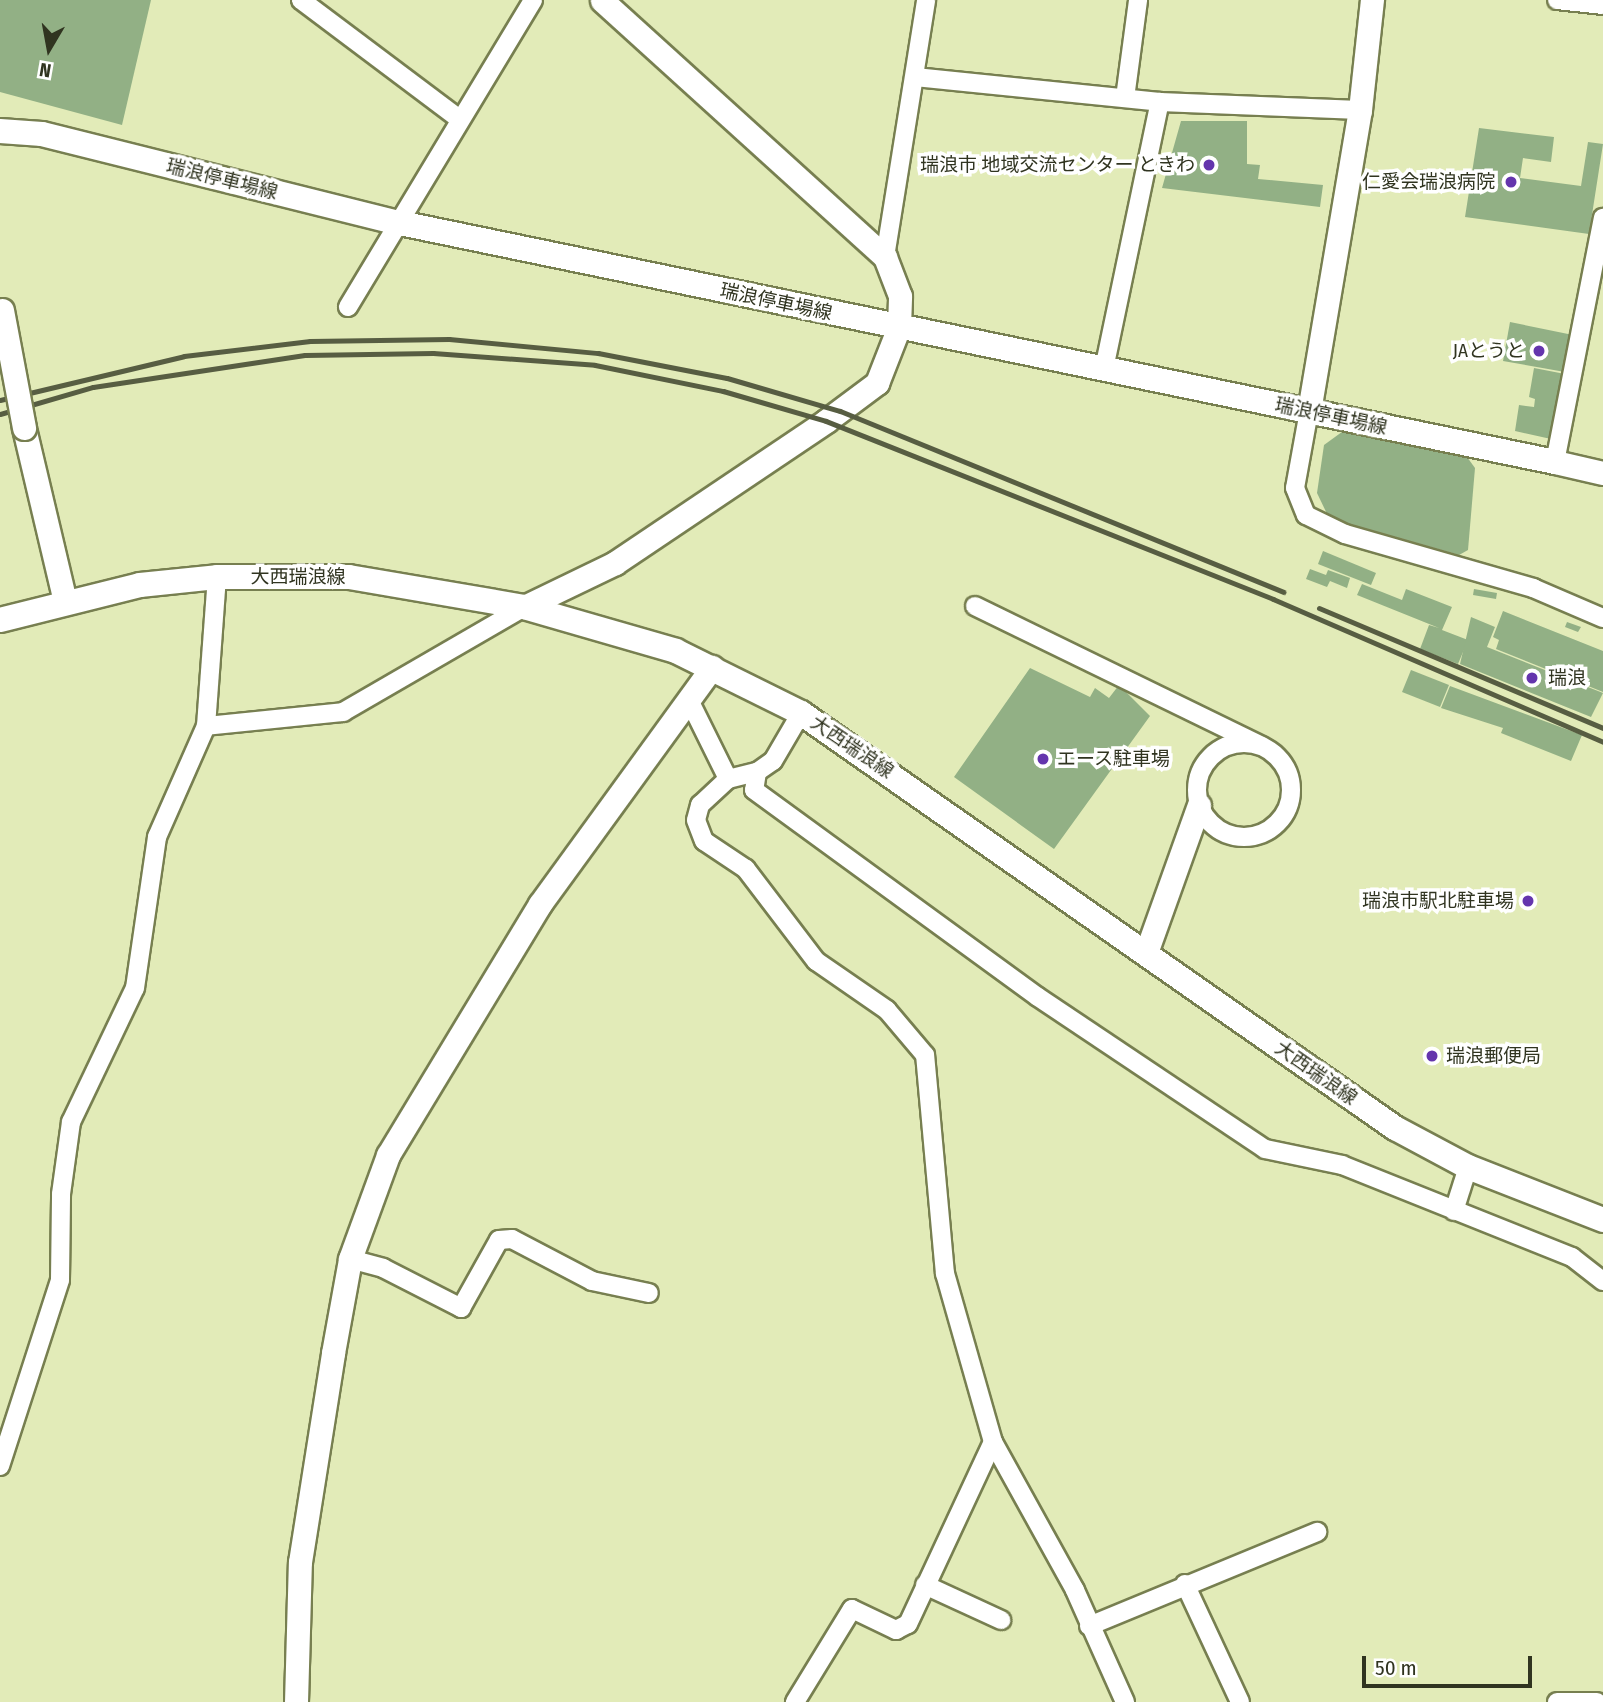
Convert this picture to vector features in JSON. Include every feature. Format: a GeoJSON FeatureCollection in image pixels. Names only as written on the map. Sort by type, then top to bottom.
{"type":"FeatureCollection","features":[{"type":"Feature","properties":{"kind":"main road","name":"瑞浪停車場線"},"geometry":{"type":"LineString","coordinates":[[0,131],[42,134],[400,223],[1555,462]]}},
{"type":"Feature","properties":{"kind":"main road","name":"大西瑞浪線"},"geometry":{"type":"LineString","coordinates":[[0,621],[65,601],[217,577],[361,578],[524,607],[601,625],[712,667],[801,713],[1146,950],[1322,1079],[1468,1167],[1603,1220]]}},
{"type":"Feature","properties":{"kind":"street"},"geometry":{"type":"LineString","coordinates":[[301,0],[458,118]]}},
{"type":"Feature","properties":{"kind":"street"},"geometry":{"type":"LineString","coordinates":[[348,307],[400,223],[458,118],[533,0]]}},
{"type":"Feature","properties":{"kind":"street"},"geometry":{"type":"LineString","coordinates":[[206,726],[343,712],[524,607],[615,563],[827,421],[877,383],[899,327],[900,296],[885,257],[602,0]]}},
{"type":"Feature","properties":{"kind":"street"},"geometry":{"type":"LineString","coordinates":[[885,257],[926,0]]}},
{"type":"Feature","properties":{"kind":"street"},"geometry":{"type":"LineString","coordinates":[[1125,98],[1138,0]]}},
{"type":"Feature","properties":{"kind":"street"},"geometry":{"type":"LineString","coordinates":[[1372,0],[1360,110],[1296,488],[1306,515],[1345,534],[1533,588],[1603,618]]}},
{"type":"Feature","properties":{"kind":"street"},"geometry":{"type":"LineString","coordinates":[[1557,0],[1603,5]]}},
{"type":"Feature","properties":{"kind":"street"},"geometry":{"type":"LineString","coordinates":[[915,77],[1160,102],[1360,110]]}},
{"type":"Feature","properties":{"kind":"street"},"geometry":{"type":"LineString","coordinates":[[1104,369],[1160,102]]}},
{"type":"Feature","properties":{"kind":"street"},"geometry":{"type":"LineString","coordinates":[[1603,218],[1555,462],[1603,472]]}},
{"type":"Feature","properties":{"kind":"street"},"geometry":{"type":"LineString","coordinates":[[1,306],[24,429],[65,601]]}},
{"type":"Feature","properties":{"kind":"street"},"geometry":{"type":"LineString","coordinates":[[0,1466],[60,1280],[61,1194],[72,1122],[135,988],[158,837],[206,726],[217,577]]}},
{"type":"Feature","properties":{"kind":"street"},"geometry":{"type":"LineString","coordinates":[[975,606],[1262,746],[1285,766],[1291,780],[1291,796],[1277,824],[1264,833],[1233,836],[1218,830],[1199,805]]}},
{"type":"Feature","properties":{"kind":"street"},"geometry":{"type":"LineString","coordinates":[[296,1702],[300,1562],[350,1259],[388,1155],[441,1063],[604,808],[690,702],[712,667]]}},
{"type":"Feature","properties":{"kind":"street"},"geometry":{"type":"LineString","coordinates":[[690,702],[728,779]]}},
{"type":"Feature","properties":{"kind":"street"},"geometry":{"type":"LineString","coordinates":[[801,713],[773,761],[757,772],[728,779],[700,805],[696,820],[704,841],[746,869],[816,961],[887,1010],[925,1055],[945,1274],[993,1443],[1089,1626],[1125,1702]]}},
{"type":"Feature","properties":{"kind":"street"},"geometry":{"type":"LineString","coordinates":[[1146,950],[1199,805],[1199,775],[1212,756],[1231,744],[1262,746]]}},
{"type":"Feature","properties":{"kind":"street"},"geometry":{"type":"LineString","coordinates":[[757,772],[754,790],[1177,1094],[1265,1149],[1342,1165],[1572,1257],[1603,1281]]}},
{"type":"Feature","properties":{"kind":"street"},"geometry":{"type":"LineString","coordinates":[[1454,1211],[1468,1167]]}},
{"type":"Feature","properties":{"kind":"street"},"geometry":{"type":"LineString","coordinates":[[350,1259],[383,1268],[461,1308],[499,1240],[512,1239],[592,1282],[649,1293]]}},
{"type":"Feature","properties":{"kind":"street"},"geometry":{"type":"LineString","coordinates":[[795,1702],[852,1609],[896,1630],[908,1624],[993,1443]]}},
{"type":"Feature","properties":{"kind":"street"},"geometry":{"type":"LineString","coordinates":[[1089,1626],[1185,1584],[1317,1532]]}},
{"type":"Feature","properties":{"kind":"street"},"geometry":{"type":"LineString","coordinates":[[1185,1584],[1240,1702]]}},
{"type":"Feature","properties":{"kind":"street"},"geometry":{"type":"LineString","coordinates":[[925,1585],[1001,1620]]}},
{"type":"Feature","properties":{"kind":"street"},"geometry":{"type":"LineString","coordinates":[[1557,1702],[1597,1702]]}},
{"type":"Feature","properties":{"kind":"building"},"geometry":{"type":"Polygon","coordinates":[[[0,0],[151,0],[122,125],[0,92],[0,0]]]}},
{"type":"Feature","properties":{"kind":"building","name":"瑞浪市 地域交流センター ときわ"},"geometry":{"type":"Polygon","coordinates":[[[1181,121],[1247,121],[1247,164],[1260,165],[1258,179],[1323,185],[1320,207],[1162,188],[1181,121]]]}},
{"type":"Feature","properties":{"kind":"building","name":"仁愛会瑞浪病院"},"geometry":{"type":"Polygon","coordinates":[[[1479,128],[1554,137],[1551,162],[1523,158],[1520,178],[1581,186],[1588,142],[1603,144],[1589,234],[1465,217],[1479,128]]]}},
{"type":"Feature","properties":{"kind":"building"},"geometry":{"type":"Polygon","coordinates":[[[1510,322],[1573,335],[1565,372],[1503,361],[1510,322]]]}},
{"type":"Feature","properties":{"kind":"building"},"geometry":{"type":"Polygon","coordinates":[[[1534,368],[1565,374],[1551,439],[1515,431],[1519,405],[1534,407],[1535,399],[1529,397],[1534,368]]]}},
{"type":"Feature","properties":{"kind":"building"},"geometry":{"type":"Polygon","coordinates":[[[1346,429],[1467,457],[1475,468],[1468,550],[1459,555],[1329,518],[1317,493],[1324,445],[1346,429]]]}},
{"type":"Feature","properties":{"kind":"building"},"geometry":{"type":"Polygon","coordinates":[[[1323,551],[1376,573],[1371,585],[1318,564],[1323,551]]]}},
{"type":"Feature","properties":{"kind":"building"},"geometry":{"type":"Polygon","coordinates":[[[1310,569],[1326,575],[1328,570],[1350,578],[1347,588],[1330,581],[1327,587],[1306,579],[1310,569]]]}},
{"type":"Feature","properties":{"kind":"building"},"geometry":{"type":"Polygon","coordinates":[[[1362,584],[1402,600],[1406,589],[1452,607],[1442,630],[1468,640],[1458,664],[1420,649],[1429,625],[1439,628],[1357,595],[1362,584]]]}},
{"type":"Feature","properties":{"kind":"building"},"geometry":{"type":"Polygon","coordinates":[[[1474,589],[1497,593],[1496,599],[1473,595],[1474,589]]]}},
{"type":"Feature","properties":{"kind":"building"},"geometry":{"type":"Polygon","coordinates":[[[1503,611],[1603,651],[1603,692],[1496,649],[1499,640],[1493,637],[1503,611]]]}},
{"type":"Feature","properties":{"kind":"building"},"geometry":{"type":"Polygon","coordinates":[[[1471,617],[1495,627],[1487,647],[1603,693],[1591,717],[1460,664],[1471,617]]]}},
{"type":"Feature","properties":{"kind":"building"},"geometry":{"type":"Polygon","coordinates":[[[1567,622],[1581,627],[1578,632],[1565,627],[1567,622]]]}},
{"type":"Feature","properties":{"kind":"building","name":"エース駐車場"},"geometry":{"type":"Polygon","coordinates":[[[1030,668],[1090,697],[1095,688],[1109,698],[1119,685],[1150,716],[1054,849],[954,777],[1030,668]]]}},
{"type":"Feature","properties":{"kind":"building"},"geometry":{"type":"Polygon","coordinates":[[[1411,670],[1449,685],[1440,707],[1402,692],[1411,670]]]}},
{"type":"Feature","properties":{"kind":"building"},"geometry":{"type":"Polygon","coordinates":[[[1450,686],[1582,735],[1571,761],[1501,733],[1503,728],[1441,708],[1450,686]]]}},
{"type":"Feature","properties":{"kind":"railway"},"geometry":{"type":"LineString","coordinates":[[0,400],[184,356],[310,341],[449,339],[598,353],[727,378],[840,411],[1284,592]]}},
{"type":"Feature","properties":{"kind":"railway"},"geometry":{"type":"LineString","coordinates":[[0,414],[93,387],[305,355],[433,353],[595,365],[723,391],[826,421],[1273,599],[1603,742]]}},
{"type":"Feature","properties":{"kind":"railway"},"geometry":{"type":"LineString","coordinates":[[1319,608],[1603,728]]}},
{"type":"Feature","properties":{"kind":"place","name":"瑞浪市 地域交流センター ときわ"},"geometry":{"type":"Point","coordinates":[1209,165]}},
{"type":"Feature","properties":{"kind":"place","name":"仁愛会瑞浪病院"},"geometry":{"type":"Point","coordinates":[1511,182]}},
{"type":"Feature","properties":{"kind":"place","name":"JAとうと"},"geometry":{"type":"Point","coordinates":[1539,351]}},
{"type":"Feature","properties":{"kind":"place","name":"瑞浪"},"geometry":{"type":"Point","coordinates":[1532,678]}},
{"type":"Feature","properties":{"kind":"place","name":"エース駐車場"},"geometry":{"type":"Point","coordinates":[1043,759]}},
{"type":"Feature","properties":{"kind":"place","name":"瑞浪市駅北駐車場"},"geometry":{"type":"Point","coordinates":[1528,901]}},
{"type":"Feature","properties":{"kind":"place","name":"瑞浪郵便局"},"geometry":{"type":"Point","coordinates":[1432,1056]}}]}
